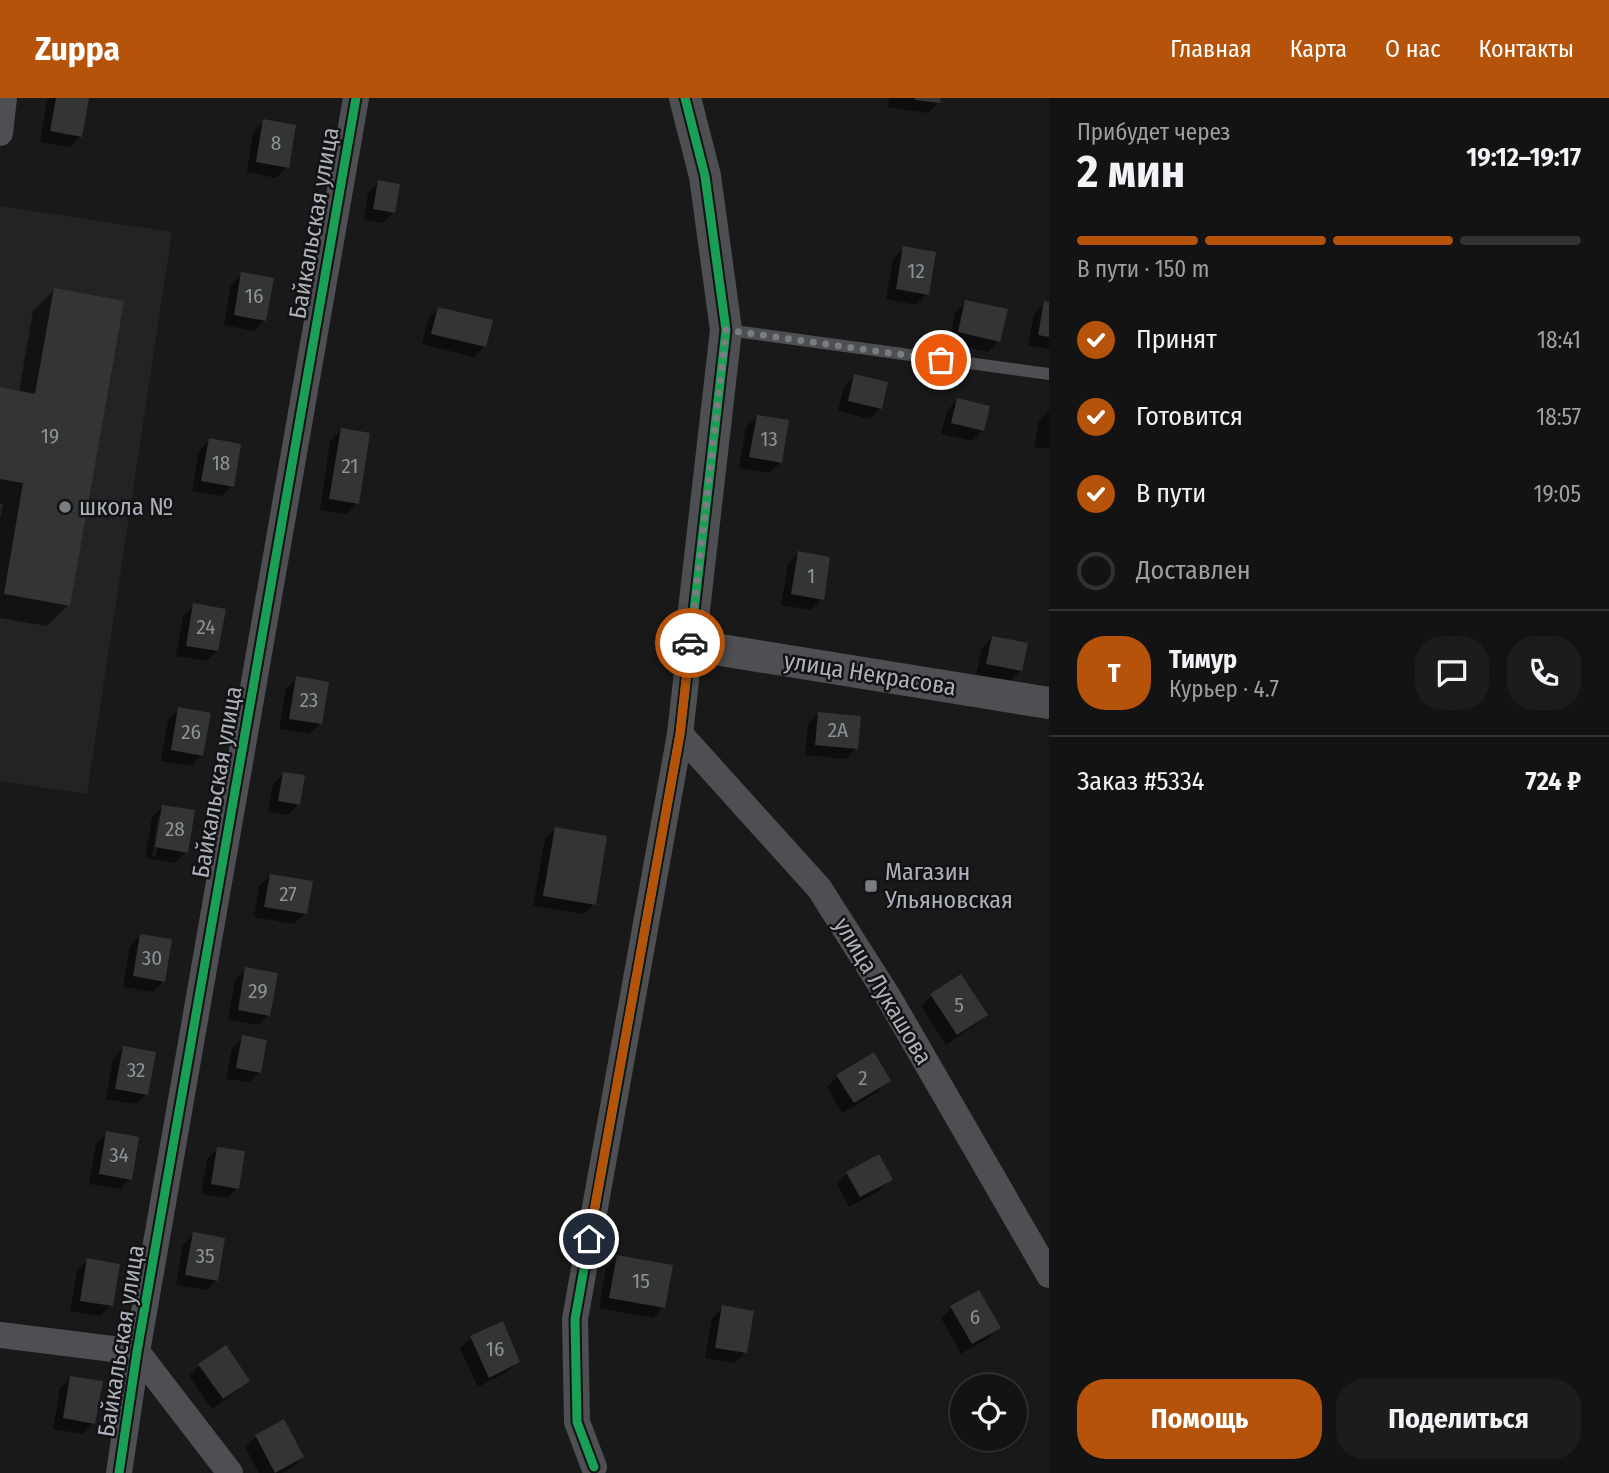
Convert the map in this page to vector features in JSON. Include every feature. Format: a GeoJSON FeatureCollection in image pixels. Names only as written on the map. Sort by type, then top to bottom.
{"type":"FeatureCollection","features":[{"type":"Feature","properties":{"kind":"street"},"geometry":{"type":"LineString","coordinates":[[0,133],[4,98]]}},
{"type":"Feature","properties":{"kind":"street","name":"Байкальская улица"},"geometry":{"type":"LineString","coordinates":[[119,1473],[137,1352],[356,98]]}},
{"type":"Feature","properties":{"kind":"street"},"geometry":{"type":"LineString","coordinates":[[594,1467],[577,1422],[575,1319],[680,734],[726,330],[705,176],[685,98]]}},
{"type":"Feature","properties":{"kind":"street","name":"улица Некрасова"},"geometry":{"type":"LineString","coordinates":[[690,645],[1049,703]]}},
{"type":"Feature","properties":{"kind":"street","name":"улица Лукашова"},"geometry":{"type":"LineString","coordinates":[[680,734],[819,888],[889,998],[1049,1275]]}},
{"type":"Feature","properties":{"kind":"street"},"geometry":{"type":"LineString","coordinates":[[0,1335],[137,1352],[230,1473]]}},
{"type":"Feature","properties":{"kind":"lane"},"geometry":{"type":"LineString","coordinates":[[726,330],[1049,374]]}},
{"type":"Feature","properties":{"kind":"shaded area","name":"школа №"},"geometry":{"type":"Polygon","coordinates":[[[0,206],[172,232],[87,794],[0,781],[0,206]]]}},
{"type":"Feature","properties":{"kind":"building"},"geometry":{"type":"Polygon","coordinates":[[[56,98],[89,98],[82,137],[50,131],[56,98]]]}},
{"type":"Feature","properties":{"kind":"building"},"geometry":{"type":"Polygon","coordinates":[[[915,98],[941,98],[940,103],[915,98]]]}},
{"type":"Feature","properties":{"kind":"building"},"geometry":{"type":"Polygon","coordinates":[[[263,119],[296,125],[289,168],[256,162],[263,119]]]}},
{"type":"Feature","properties":{"kind":"building"},"geometry":{"type":"Polygon","coordinates":[[[378,180],[400,184],[395,213],[373,209],[378,180]]]}},
{"type":"Feature","properties":{"kind":"building"},"geometry":{"type":"Polygon","coordinates":[[[903,246],[936,252],[929,295],[896,289],[903,246]]]}},
{"type":"Feature","properties":{"kind":"building"},"geometry":{"type":"Polygon","coordinates":[[[241,272],[274,278],[266,321],[234,315],[241,272]]]}},
{"type":"Feature","properties":{"kind":"building"},"geometry":{"type":"Polygon","coordinates":[[[54,288],[124,301],[70,606],[4,594],[23,483],[0,479],[0,387],[35,394],[54,288]]]}},
{"type":"Feature","properties":{"kind":"building"},"geometry":{"type":"Polygon","coordinates":[[[965,300],[1008,309],[1000,342],[958,332],[965,300]]]}},
{"type":"Feature","properties":{"kind":"building"},"geometry":{"type":"Polygon","coordinates":[[[1044,301],[1049,302],[1049,337],[1038,335],[1044,301]]]}},
{"type":"Feature","properties":{"kind":"building"},"geometry":{"type":"Polygon","coordinates":[[[438,307],[493,320],[486,347],[431,334],[438,307]]]}},
{"type":"Feature","properties":{"kind":"building"},"geometry":{"type":"Polygon","coordinates":[[[854,374],[888,382],[882,409],[848,401],[854,374]]]}},
{"type":"Feature","properties":{"kind":"building"},"geometry":{"type":"Polygon","coordinates":[[[957,398],[990,406],[984,431],[951,423],[957,398]]]}},
{"type":"Feature","properties":{"kind":"building"},"geometry":{"type":"Polygon","coordinates":[[[757,415],[789,420],[782,463],[749,457],[757,415]]]}},
{"type":"Feature","properties":{"kind":"building"},"geometry":{"type":"Polygon","coordinates":[[[341,428],[370,433],[359,504],[329,499],[341,428]]]}},
{"type":"Feature","properties":{"kind":"building"},"geometry":{"type":"Polygon","coordinates":[[[209,438],[241,444],[234,487],[201,481],[209,438]]]}},
{"type":"Feature","properties":{"kind":"building"},"geometry":{"type":"Polygon","coordinates":[[[798,551],[830,557],[824,600],[791,594],[798,551]]]}},
{"type":"Feature","properties":{"kind":"building"},"geometry":{"type":"Polygon","coordinates":[[[193,603],[226,609],[218,651],[186,646],[193,603]]]}},
{"type":"Feature","properties":{"kind":"building"},"geometry":{"type":"Polygon","coordinates":[[[992,636],[1028,643],[1022,671],[986,664],[992,636]]]}},
{"type":"Feature","properties":{"kind":"building"},"geometry":{"type":"Polygon","coordinates":[[[296,676],[329,682],[322,724],[289,719],[296,676]]]}},
{"type":"Feature","properties":{"kind":"building"},"geometry":{"type":"Polygon","coordinates":[[[178,707],[211,713],[203,756],[171,750],[178,707]]]}},
{"type":"Feature","properties":{"kind":"building"},"geometry":{"type":"Polygon","coordinates":[[[818,712],[861,716],[858,749],[815,745],[818,712]]]}},
{"type":"Feature","properties":{"kind":"building"},"geometry":{"type":"Polygon","coordinates":[[[283,772],[305,775],[300,805],[278,801],[283,772]]]}},
{"type":"Feature","properties":{"kind":"building"},"geometry":{"type":"Polygon","coordinates":[[[162,805],[195,810],[188,853],[155,847],[162,805]]]}},
{"type":"Feature","properties":{"kind":"building"},"geometry":{"type":"Polygon","coordinates":[[[555,827],[607,836],[596,905],[543,896],[555,827]]]}},
{"type":"Feature","properties":{"kind":"building"},"geometry":{"type":"Polygon","coordinates":[[[270,874],[313,881],[307,914],[264,907],[270,874]]]}},
{"type":"Feature","properties":{"kind":"building"},"geometry":{"type":"Polygon","coordinates":[[[140,934],[172,939],[165,982],[133,976],[140,934]]]}},
{"type":"Feature","properties":{"kind":"building"},"geometry":{"type":"Polygon","coordinates":[[[245,967],[278,973],[270,1016],[238,1010],[245,967]]]}},
{"type":"Feature","properties":{"kind":"building"},"geometry":{"type":"Polygon","coordinates":[[[961,974],[988,1015],[957,1035],[930,994],[961,974]]]}},
{"type":"Feature","properties":{"kind":"building"},"geometry":{"type":"Polygon","coordinates":[[[242,1035],[267,1040],[261,1073],[236,1068],[242,1035]]]}},
{"type":"Feature","properties":{"kind":"building"},"geometry":{"type":"Polygon","coordinates":[[[123,1046],[156,1052],[148,1095],[115,1089],[123,1046]]]}},
{"type":"Feature","properties":{"kind":"building"},"geometry":{"type":"Polygon","coordinates":[[[874,1052],[891,1081],[854,1103],[836,1075],[874,1052]]]}},
{"type":"Feature","properties":{"kind":"building"},"geometry":{"type":"Polygon","coordinates":[[[106,1131],[139,1137],[132,1180],[99,1174],[106,1131]]]}},
{"type":"Feature","properties":{"kind":"building"},"geometry":{"type":"Polygon","coordinates":[[[217,1147],[245,1151],[239,1189],[211,1184],[217,1147]]]}},
{"type":"Feature","properties":{"kind":"building"},"geometry":{"type":"Polygon","coordinates":[[[879,1154],[893,1180],[860,1197],[846,1172],[879,1154]]]}},
{"type":"Feature","properties":{"kind":"building"},"geometry":{"type":"Polygon","coordinates":[[[193,1232],[225,1238],[218,1281],[185,1275],[193,1232]]]}},
{"type":"Feature","properties":{"kind":"building"},"geometry":{"type":"Polygon","coordinates":[[[617,1255],[673,1265],[665,1308],[609,1298],[617,1255]]]}},
{"type":"Feature","properties":{"kind":"building"},"geometry":{"type":"Polygon","coordinates":[[[87,1258],[120,1264],[113,1306],[80,1301],[87,1258]]]}},
{"type":"Feature","properties":{"kind":"building"},"geometry":{"type":"Polygon","coordinates":[[[979,1290],[1001,1328],[972,1344],[950,1306],[979,1290]]]}},
{"type":"Feature","properties":{"kind":"building"},"geometry":{"type":"Polygon","coordinates":[[[722,1305],[754,1311],[747,1353],[715,1348],[722,1305]]]}},
{"type":"Feature","properties":{"kind":"building"},"geometry":{"type":"Polygon","coordinates":[[[503,1321],[520,1362],[489,1378],[470,1336],[503,1321]]]}},
{"type":"Feature","properties":{"kind":"building"},"geometry":{"type":"Polygon","coordinates":[[[226,1345],[250,1381],[223,1399],[198,1364],[226,1345]]]}},
{"type":"Feature","properties":{"kind":"building"},"geometry":{"type":"Polygon","coordinates":[[[70,1376],[103,1381],[95,1424],[63,1418],[70,1376]]]}},
{"type":"Feature","properties":{"kind":"building"},"geometry":{"type":"Polygon","coordinates":[[[284,1419],[304,1457],[275,1473],[255,1435],[284,1419]]]}},
{"type":"Feature","properties":{"kind":"cycle path"},"geometry":{"type":"LineString","coordinates":[[119,1473],[137,1352],[356,98]]}},
{"type":"Feature","properties":{"kind":"cycle path"},"geometry":{"type":"LineString","coordinates":[[594,1467],[577,1422],[575,1319],[680,734],[726,330],[705,176],[685,98]]}},
{"type":"Feature","properties":{"kind":"way so far"},"geometry":{"type":"LineString","coordinates":[[690,643],[726,330],[941,360]]}},
{"type":"Feature","properties":{"kind":"place","name":"школа №"},"geometry":{"type":"Point","coordinates":[65,507]}},
{"type":"Feature","properties":{"kind":"place","name":"Магазин Ульяновская"},"geometry":{"type":"Point","coordinates":[871,886]}},
{"type":"Feature","properties":{"kind":"route"},"geometry":{"type":"LineString","coordinates":[[589,1239],[680,734],[690,643]]}}]}
